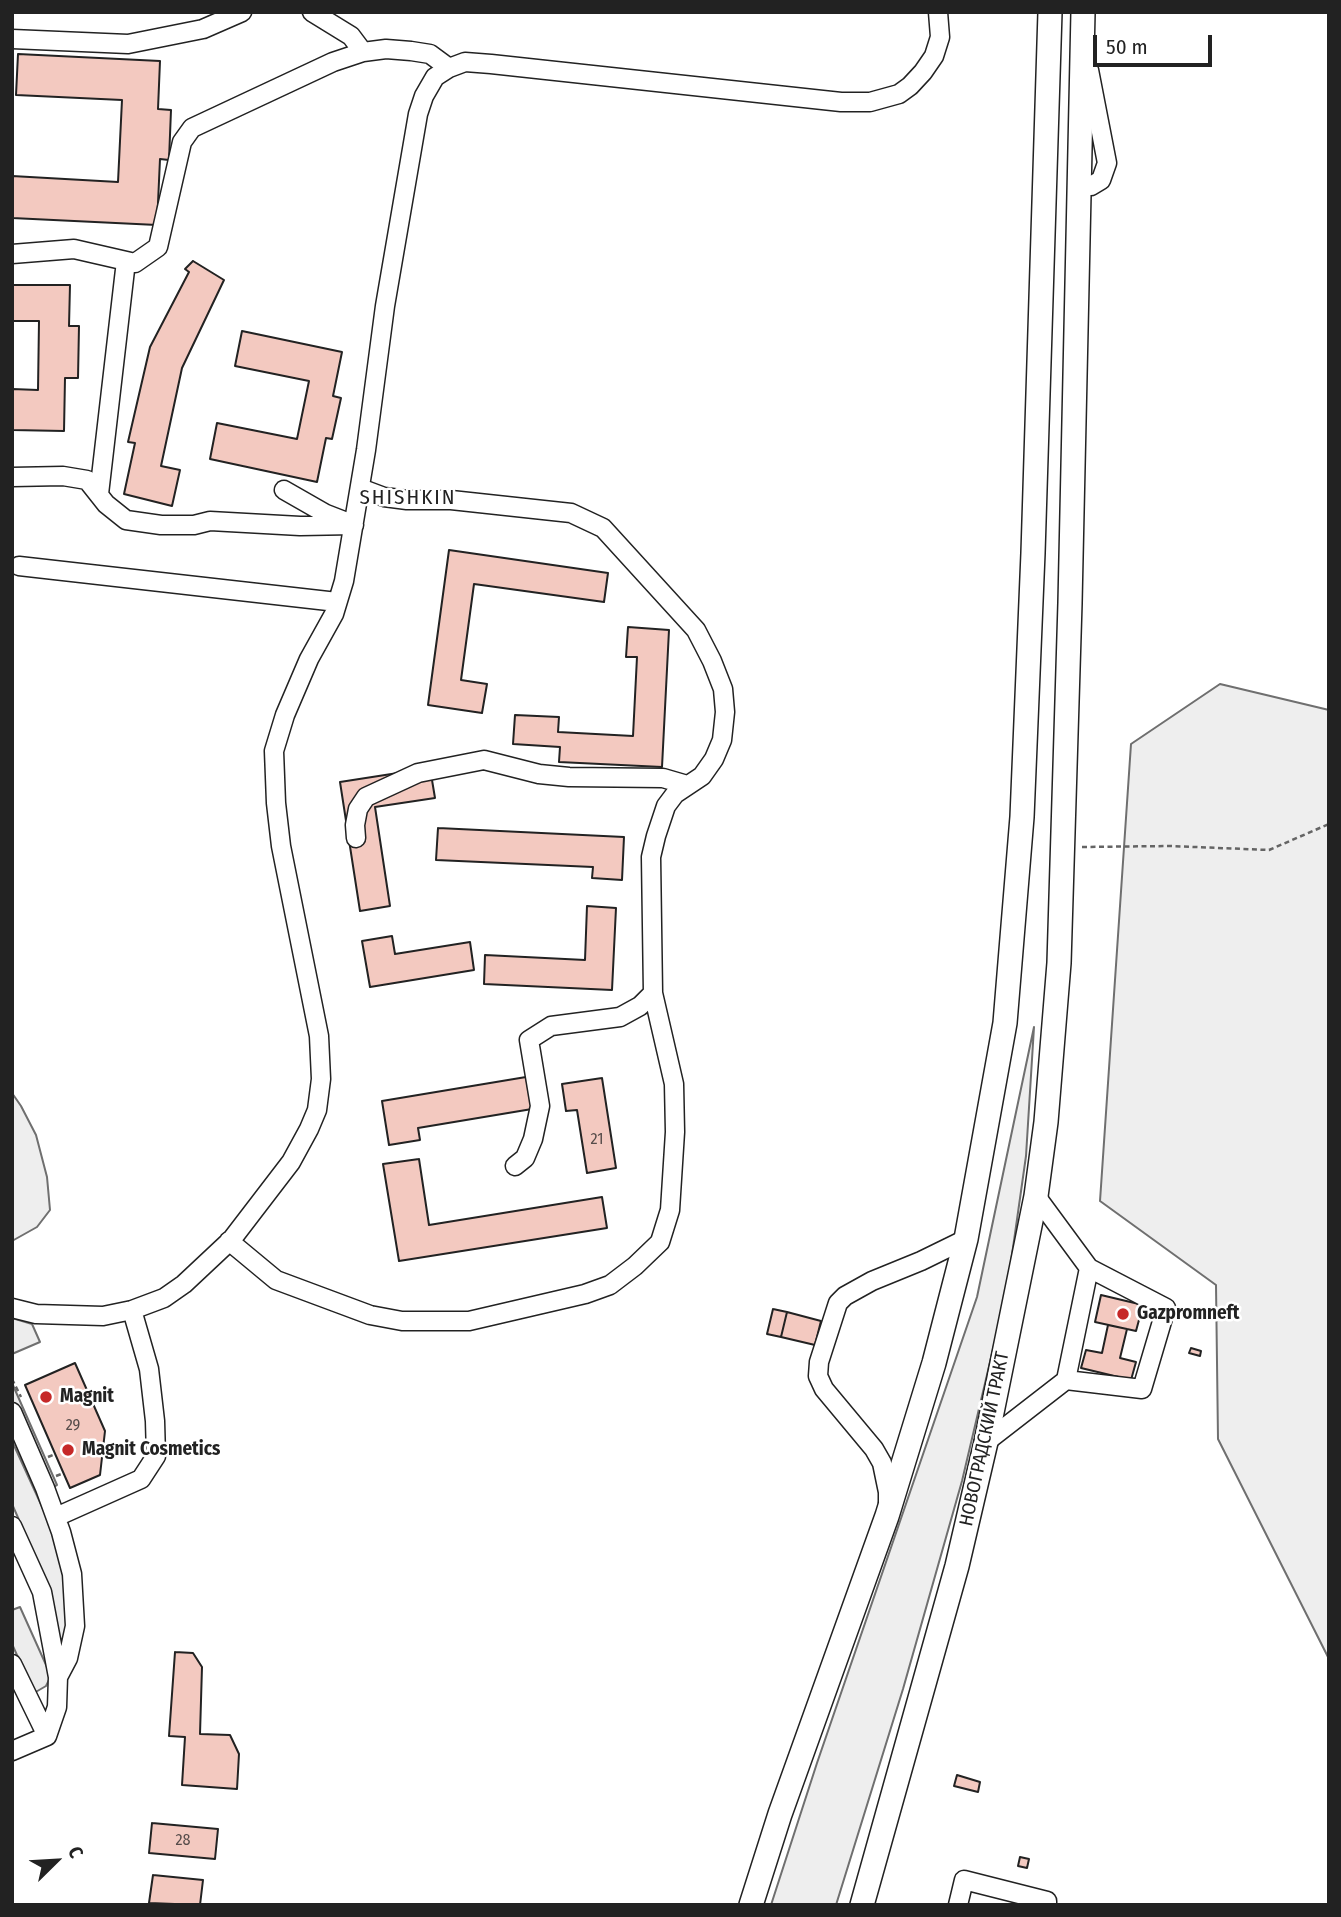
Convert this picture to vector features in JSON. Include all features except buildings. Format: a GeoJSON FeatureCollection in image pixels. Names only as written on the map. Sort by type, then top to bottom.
{"type":"FeatureCollection","features":[{"type":"Feature","properties":{"kind":"main road"},"geometry":{"type":"LineString","coordinates":[[751,1905],[780,1814],[887,1516],[934,1363],[966,1239],[1005,1023],[1022,817],[1034,539],[1050,12]]}},
{"type":"Feature","properties":{"kind":"main road","name":"НОВОГРАДСКИЙ ТРАКТ"},"geometry":{"type":"LineString","coordinates":[[862,1905],[957,1566],[986,1442],[1036,1196],[1046,1122],[1059,963],[1063,848],[1083,24]]}},
{"type":"Feature","properties":{"kind":"main road"},"geometry":{"type":"LineString","coordinates":[[1045,159],[1054,177],[1070,186],[1079,186]]}},
{"type":"Feature","properties":{"kind":"lane"},"geometry":{"type":"LineString","coordinates":[[12,39],[128,44],[203,29],[242,12]]}},
{"type":"Feature","properties":{"kind":"lane"},"geometry":{"type":"LineString","coordinates":[[312,12],[351,36],[363,52]]}},
{"type":"Feature","properties":{"kind":"lane"},"geometry":{"type":"LineString","coordinates":[[12,1308],[36,1314],[103,1316],[132,1310],[164,1298],[184,1284],[229,1241],[291,1162],[317,1110],[321,1079],[319,1036],[281,846],[274,751],[290,704],[344,581],[360,488],[385,306],[418,114],[435,77],[465,62],[841,102],[870,102],[899,94],[923,72],[934,55],[940,37],[938,12]]}},
{"type":"Feature","properties":{"kind":"lane"},"geometry":{"type":"LineString","coordinates":[[12,254],[74,248],[135,262],[158,247],[182,142],[192,128],[333,62],[363,52],[386,49],[420,52],[430,54],[449,68]]}},
{"type":"Feature","properties":{"kind":"lane"},"geometry":{"type":"LineString","coordinates":[[99,494],[126,261]]}},
{"type":"Feature","properties":{"kind":"lane"},"geometry":{"type":"LineString","coordinates":[[12,477],[63,476],[87,480],[106,504],[127,520],[161,525],[194,526],[210,521],[300,526],[354,525]]}},
{"type":"Feature","properties":{"kind":"lane"},"geometry":{"type":"LineString","coordinates":[[229,1241],[276,1280],[370,1315],[402,1321],[469,1321],[585,1294],[610,1285],[660,1242],[670,1210],[675,1132],[674,1084],[653,993],[651,857],[666,806],[674,794],[702,776],[714,759],[722,740],[725,712],[723,689],[712,661],[696,630],[603,528],[571,513],[451,500],[407,500],[360,488]]}},
{"type":"Feature","properties":{"kind":"lane"},"geometry":{"type":"LineString","coordinates":[[284,490],[326,514],[354,525]]}},
{"type":"Feature","properties":{"kind":"lane"},"geometry":{"type":"LineString","coordinates":[[19,566],[337,602]]}},
{"type":"Feature","properties":{"kind":"lane"},"geometry":{"type":"LineString","coordinates":[[356,838],[358,808],[366,797],[418,773],[484,760],[539,774],[663,778],[687,785]]}},
{"type":"Feature","properties":{"kind":"lane"},"geometry":{"type":"LineString","coordinates":[[515,1166],[525,1158],[533,1139],[540,1106],[529,1040],[551,1026],[620,1017],[640,1006],[653,993]]}},
{"type":"Feature","properties":{"kind":"lane"},"geometry":{"type":"LineString","coordinates":[[1036,1196],[1088,1268],[1166,1308],[1142,1389],[1066,1380]]}},
{"type":"Feature","properties":{"kind":"lane"},"geometry":{"type":"LineString","coordinates":[[887,1516],[888,1492],[881,1463],[874,1449],[824,1389],[818,1376],[819,1362],[838,1303],[845,1296],[966,1239]]}},
{"type":"Feature","properties":{"kind":"lane"},"geometry":{"type":"LineString","coordinates":[[986,1442],[1066,1380],[1088,1268]]}},
{"type":"Feature","properties":{"kind":"lane"},"geometry":{"type":"LineString","coordinates":[[55,1517],[141,1479],[156,1456],[149,1369],[132,1310]]}},
{"type":"Feature","properties":{"kind":"lane"},"geometry":{"type":"LineString","coordinates":[[12,1412],[55,1517],[72,1574],[75,1626],[68,1658],[58,1677]]}},
{"type":"Feature","properties":{"kind":"lane"},"geometry":{"type":"LineString","coordinates":[[12,1526],[18,1557],[42,1592],[58,1677],[57,1707],[47,1736],[12,1751]]}},
{"type":"Feature","properties":{"kind":"lane"},"geometry":{"type":"LineString","coordinates":[[12,1664],[47,1736]]}},
{"type":"Feature","properties":{"kind":"lane"},"geometry":{"type":"LineString","coordinates":[[958,1905],[964,1880],[1046,1901],[1047,1905]]}},
{"type":"Feature","properties":{"kind":"path"},"geometry":{"type":"LineString","coordinates":[[1063,848],[1170,846],[1269,850],[1329,824]]}},
{"type":"Feature","properties":{"kind":"path"},"geometry":{"type":"LineString","coordinates":[[12,1379],[18,1389]]}},
{"type":"Feature","properties":{"kind":"path"},"geometry":{"type":"LineString","coordinates":[[48,1457],[55,1454]]}},
{"type":"Feature","properties":{"kind":"path"},"geometry":{"type":"LineString","coordinates":[[56,1476],[64,1473]]}},
{"type":"Feature","properties":{"kind":"shaded area"},"geometry":{"type":"Polygon","coordinates":[[[1220,684],[1329,710],[1329,1659],[1218,1439],[1216,1285],[1100,1201],[1131,744],[1220,684]]]}},
{"type":"Feature","properties":{"kind":"shaded area"},"geometry":{"type":"Polygon","coordinates":[[[1034,1027],[1026,1156],[1007,1290],[962,1481],[903,1689],[836,1905],[771,1905],[977,1297],[1034,1027]]]}},
{"type":"Feature","properties":{"kind":"shaded area"},"geometry":{"type":"Polygon","coordinates":[[[12,1093],[36,1135],[47,1177],[50,1210],[37,1227],[12,1241],[12,1093]]]}},
{"type":"Feature","properties":{"kind":"shaded area"},"geometry":{"type":"Polygon","coordinates":[[[12,1318],[32,1324],[40,1342],[12,1354],[12,1318]]]}},
{"type":"Feature","properties":{"kind":"shaded area"},"geometry":{"type":"Polygon","coordinates":[[[12,1383],[57,1485],[49,1489],[12,1406],[12,1383]]]}},
{"type":"Feature","properties":{"kind":"shaded area"},"geometry":{"type":"Polygon","coordinates":[[[12,1441],[44,1511],[64,1567],[67,1632],[62,1647],[49,1588],[12,1504],[12,1441]]]}},
{"type":"Feature","properties":{"kind":"shaded area"},"geometry":{"type":"Polygon","coordinates":[[[20,1607],[51,1676],[46,1686],[34,1693],[12,1644],[12,1610],[20,1607]]]}},
{"type":"Feature","properties":{"kind":"place","name":"Gazpromneft"},"geometry":{"type":"Point","coordinates":[1123,1314]}},
{"type":"Feature","properties":{"kind":"place","name":"Magnit"},"geometry":{"type":"Point","coordinates":[46,1397]}},
{"type":"Feature","properties":{"kind":"place","name":"Magnit Cosmetics"},"geometry":{"type":"Point","coordinates":[68,1450]}},
{"type":"Feature","properties":{"kind":"district","name":"SHISHKIN"},"geometry":{"type":"Point","coordinates":[408,498]}}]}
